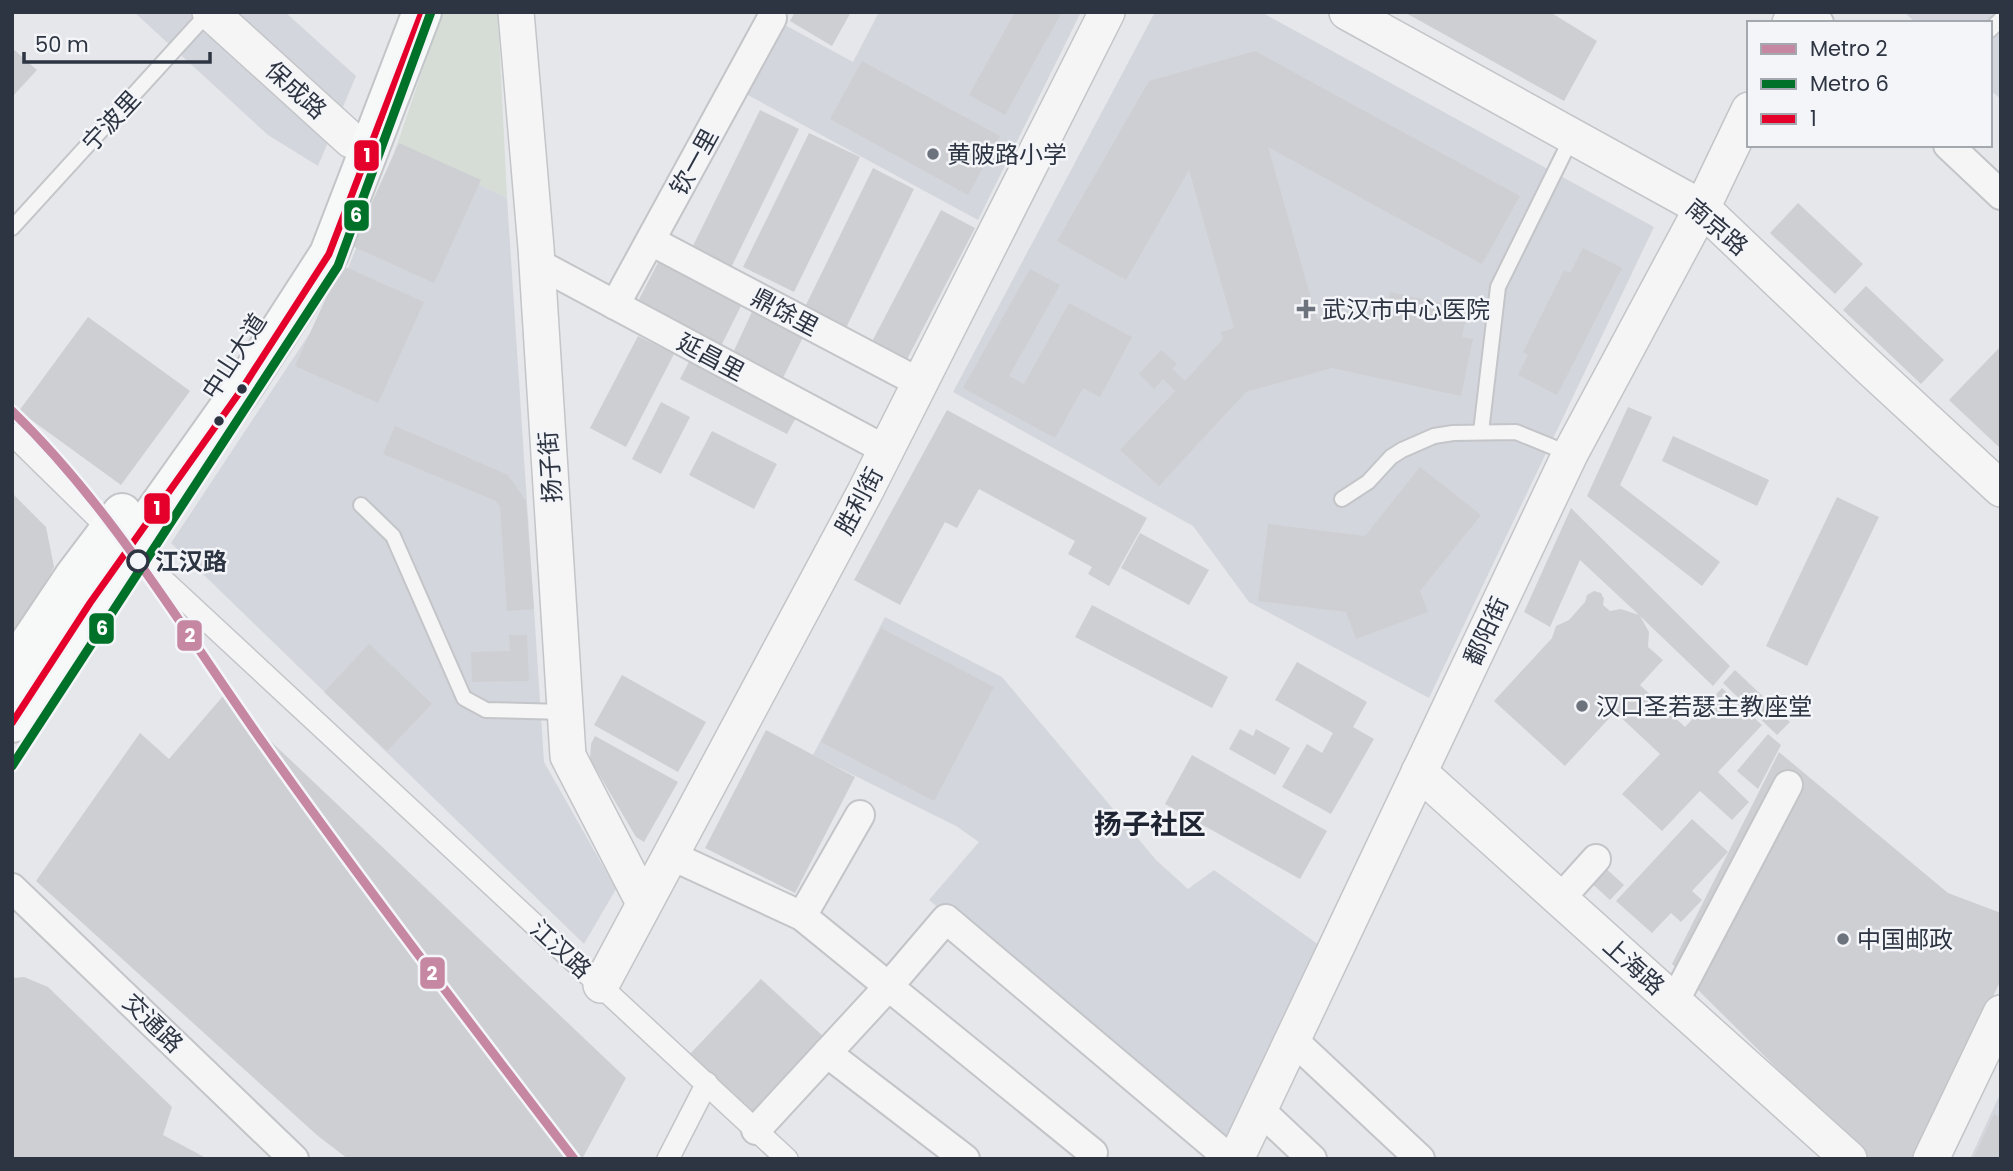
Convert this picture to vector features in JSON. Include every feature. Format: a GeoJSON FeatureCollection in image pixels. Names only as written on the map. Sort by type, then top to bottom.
{"type":"FeatureCollection","features":[{"type":"Feature","properties":{"kind":"main road","name":"中山大道"},"geometry":{"type":"LineString","coordinates":[[12,723],[119,539],[200,407],[304,247],[371,94],[398,12]]}},
{"type":"Feature","properties":{"kind":"main road","name":"中山大道"},"geometry":{"type":"LineString","coordinates":[[12,669],[73,578],[119,539],[242,388],[329,254],[422,12]]}},
{"type":"Feature","properties":{"kind":"street","name":"保成路"},"geometry":{"type":"LineString","coordinates":[[209,12],[351,140]]}},
{"type":"Feature","properties":{"kind":"street","name":"胜利街"},"geometry":{"type":"LineString","coordinates":[[601,985],[886,450],[1107,12]]}},
{"type":"Feature","properties":{"kind":"street","name":"南京路"},"geometry":{"type":"LineString","coordinates":[[1347,12],[1702,208],[1869,368],[2001,489]]}},
{"type":"Feature","properties":{"kind":"street","name":"扬子街"},"geometry":{"type":"LineString","coordinates":[[523,16],[569,756],[644,903]]}},
{"type":"Feature","properties":{"kind":"street","name":"钦一里"},"geometry":{"type":"LineString","coordinates":[[614,305],[772,18]]}},
{"type":"Feature","properties":{"kind":"street","name":"鄱阳街"},"geometry":{"type":"LineString","coordinates":[[1236,1159],[1570,454],[1702,208],[1747,114]]}},
{"type":"Feature","properties":{"kind":"street"},"geometry":{"type":"LineString","coordinates":[[1950,147],[2001,195]]}},
{"type":"Feature","properties":{"kind":"street","name":"鼎馀里"},"geometry":{"type":"LineString","coordinates":[[650,241],[920,383]]}},
{"type":"Feature","properties":{"kind":"street","name":"延昌里"},"geometry":{"type":"LineString","coordinates":[[537,263],[886,450]]}},
{"type":"Feature","properties":{"kind":"street","name":"江汉路"},"geometry":{"type":"LineString","coordinates":[[12,434],[119,539],[787,1159]]}},
{"type":"Feature","properties":{"kind":"street","name":"上海路"},"geometry":{"type":"LineString","coordinates":[[1419,772],[1849,1159]]}},
{"type":"Feature","properties":{"kind":"street"},"geometry":{"type":"LineString","coordinates":[[1674,1002],[1788,785]]}},
{"type":"Feature","properties":{"kind":"street"},"geometry":{"type":"LineString","coordinates":[[802,916],[860,815]]}},
{"type":"Feature","properties":{"kind":"street"},"geometry":{"type":"LineString","coordinates":[[670,855],[802,916],[1093,1153]]}},
{"type":"Feature","properties":{"kind":"street"},"geometry":{"type":"LineString","coordinates":[[1560,899],[1596,859]]}},
{"type":"Feature","properties":{"kind":"street","name":"交通路"},"geometry":{"type":"LineString","coordinates":[[12,888],[294,1159]]}},
{"type":"Feature","properties":{"kind":"street"},"geometry":{"type":"LineString","coordinates":[[756,1130],[888,988],[946,919],[1230,1159]]}},
{"type":"Feature","properties":{"kind":"street"},"geometry":{"type":"LineString","coordinates":[[1931,1159],[2001,1013]]}},
{"type":"Feature","properties":{"kind":"street"},"geometry":{"type":"LineString","coordinates":[[1292,1039],[1420,1159]]}},
{"type":"Feature","properties":{"kind":"street"},"geometry":{"type":"LineString","coordinates":[[827,1053],[965,1159]]}},
{"type":"Feature","properties":{"kind":"street"},"geometry":{"type":"LineString","coordinates":[[668,1159],[706,1083]]}},
{"type":"Feature","properties":{"kind":"street"},"geometry":{"type":"LineString","coordinates":[[1259,1109],[1312,1159]]}},
{"type":"Feature","properties":{"kind":"lane","name":"宁波里"},"geometry":{"type":"LineString","coordinates":[[12,228],[209,12]]}},
{"type":"Feature","properties":{"kind":"lane"},"geometry":{"type":"LineString","coordinates":[[1482,432],[1497,287],[1572,138]]}},
{"type":"Feature","properties":{"kind":"lane"},"geometry":{"type":"LineString","coordinates":[[1342,499],[1368,482],[1391,457],[1415,443],[1453,433],[1516,432],[1570,454]]}},
{"type":"Feature","properties":{"kind":"lane"},"geometry":{"type":"LineString","coordinates":[[360,505],[393,537],[464,698],[486,710],[566,712]]}},
{"type":"Feature","properties":{"kind":"shaded area"},"geometry":{"type":"Polygon","coordinates":[[[134,12],[285,12],[356,76],[318,166],[268,135],[134,12]]]}},
{"type":"Feature","properties":{"kind":"shaded area"},"geometry":{"type":"Polygon","coordinates":[[[442,12],[496,12],[498,15],[507,198],[397,145],[442,12]]]}},
{"type":"Feature","properties":{"kind":"shaded area","name":"黄陂路小学"},"geometry":{"type":"Polygon","coordinates":[[[879,12],[1081,12],[978,220],[735,88],[772,18],[853,62],[879,12]]]}},
{"type":"Feature","properties":{"kind":"shaded area","name":"武汉市中心医院"},"geometry":{"type":"Polygon","coordinates":[[[1155,12],[1261,12],[1654,227],[1429,698],[1249,602],[1193,526],[953,392],[1155,12]]]}},
{"type":"Feature","properties":{"kind":"shaded area"},"geometry":{"type":"Polygon","coordinates":[[[1904,12],[2001,12],[2001,99],[1992,92],[1992,21],[1914,21],[1904,12]]]}},
{"type":"Feature","properties":{"kind":"shaded area"},"geometry":{"type":"Polygon","coordinates":[[[397,145],[507,198],[544,762],[616,889],[584,944],[171,543],[341,286],[397,145]]]}},
{"type":"Feature","properties":{"kind":"shaded area"},"geometry":{"type":"Polygon","coordinates":[[[885,617],[1002,677],[1156,860],[1188,889],[1214,870],[1326,950],[1224,1145],[929,900],[979,842],[956,826],[813,755],[885,617]]]}},
{"type":"Feature","properties":{"kind":"shaded area"},"geometry":{"type":"Polygon","coordinates":[[[2001,1092],[2001,1159],[1970,1159],[2001,1092]]]}},
{"type":"Feature","properties":{"kind":"building"},"geometry":{"type":"Polygon","coordinates":[[[795,12],[851,12],[832,46],[790,21],[795,12]]]}},
{"type":"Feature","properties":{"kind":"building"},"geometry":{"type":"Polygon","coordinates":[[[1015,12],[1062,12],[1005,115],[969,95],[1015,12]]]}},
{"type":"Feature","properties":{"kind":"building"},"geometry":{"type":"Polygon","coordinates":[[[1404,12],[1550,12],[1597,41],[1564,101],[1404,12]]]}},
{"type":"Feature","properties":{"kind":"building"},"geometry":{"type":"Polygon","coordinates":[[[12,48],[37,70],[12,97],[12,48]]]}},
{"type":"Feature","properties":{"kind":"building"},"geometry":{"type":"Polygon","coordinates":[[[1255,51],[1520,196],[1482,264],[1268,147],[1317,319],[1344,311],[1384,320],[1390,292],[1468,309],[1462,337],[1473,339],[1461,396],[1332,368],[1246,392],[1159,486],[1120,450],[1175,391],[1163,379],[1154,389],[1139,374],[1161,350],[1177,364],[1172,369],[1185,381],[1223,339],[1221,332],[1234,328],[1189,170],[1126,280],[1057,241],[1149,81],[1255,51]]]}},
{"type":"Feature","properties":{"kind":"building"},"geometry":{"type":"Polygon","coordinates":[[[862,61],[1000,136],[968,195],[830,119],[862,61]]]}},
{"type":"Feature","properties":{"kind":"building"},"geometry":{"type":"Polygon","coordinates":[[[760,110],[799,129],[726,278],[687,258],[760,110]]]}},
{"type":"Feature","properties":{"kind":"building"},"geometry":{"type":"Polygon","coordinates":[[[809,133],[860,157],[794,292],[743,267],[809,133]]]}},
{"type":"Feature","properties":{"kind":"building"},"geometry":{"type":"Polygon","coordinates":[[[399,143],[481,180],[434,283],[352,246],[399,143]]]}},
{"type":"Feature","properties":{"kind":"building"},"geometry":{"type":"Polygon","coordinates":[[[873,168],[914,189],[844,332],[803,311],[873,168]]]}},
{"type":"Feature","properties":{"kind":"building"},"geometry":{"type":"Polygon","coordinates":[[[1798,203],[1863,264],[1835,294],[1770,233],[1798,203]]]}},
{"type":"Feature","properties":{"kind":"building"},"geometry":{"type":"Polygon","coordinates":[[[941,210],[975,228],[901,371],[866,353],[941,210]]]}},
{"type":"Feature","properties":{"kind":"building"},"geometry":{"type":"Polygon","coordinates":[[[1583,248],[1622,268],[1557,395],[1518,375],[1528,355],[1523,352],[1564,270],[1570,273],[1583,248]]]}},
{"type":"Feature","properties":{"kind":"building"},"geometry":{"type":"Polygon","coordinates":[[[663,253],[746,296],[719,350],[634,309],[663,253]]]}},
{"type":"Feature","properties":{"kind":"building"},"geometry":{"type":"Polygon","coordinates":[[[341,265],[424,302],[378,403],[295,366],[341,265]]]}},
{"type":"Feature","properties":{"kind":"building"},"geometry":{"type":"Polygon","coordinates":[[[1030,269],[1060,285],[1009,376],[1024,384],[1069,303],[1132,337],[1100,397],[1083,388],[1055,438],[963,388],[1030,269]]]}},
{"type":"Feature","properties":{"kind":"building"},"geometry":{"type":"Polygon","coordinates":[[[1866,286],[1944,360],[1921,384],[1843,310],[1866,286]]]}},
{"type":"Feature","properties":{"kind":"building"},"geometry":{"type":"Polygon","coordinates":[[[757,301],[808,327],[781,382],[731,357],[757,301]]]}},
{"type":"Feature","properties":{"kind":"building"},"geometry":{"type":"Polygon","coordinates":[[[88,317],[190,391],[121,485],[19,411],[88,317]]]}},
{"type":"Feature","properties":{"kind":"building"},"geometry":{"type":"Polygon","coordinates":[[[638,336],[674,354],[626,447],[590,428],[638,336]]]}},
{"type":"Feature","properties":{"kind":"building"},"geometry":{"type":"Polygon","coordinates":[[[2001,346],[1999,396],[2001,449],[1949,400],[2001,346]]]}},
{"type":"Feature","properties":{"kind":"building"},"geometry":{"type":"Polygon","coordinates":[[[691,358],[799,412],[787,434],[680,379],[691,358]]]}},
{"type":"Feature","properties":{"kind":"building"},"geometry":{"type":"Polygon","coordinates":[[[661,402],[690,417],[661,474],[632,459],[661,402]]]}},
{"type":"Feature","properties":{"kind":"building"},"geometry":{"type":"Polygon","coordinates":[[[1628,407],[1652,417],[1620,485],[1720,562],[1702,586],[1587,496],[1628,407]]]}},
{"type":"Feature","properties":{"kind":"building"},"geometry":{"type":"Polygon","coordinates":[[[947,410],[1147,518],[1109,586],[1088,574],[1092,567],[1068,554],[1075,541],[979,489],[957,528],[945,522],[900,605],[854,580],[947,410]]]}},
{"type":"Feature","properties":{"kind":"building"},"geometry":{"type":"Polygon","coordinates":[[[395,426],[508,475],[526,501],[534,609],[507,611],[500,507],[496,501],[383,454],[395,426]]]}},
{"type":"Feature","properties":{"kind":"building"},"geometry":{"type":"Polygon","coordinates":[[[712,431],[777,464],[754,509],[689,475],[712,431]]]}},
{"type":"Feature","properties":{"kind":"building"},"geometry":{"type":"Polygon","coordinates":[[[1673,436],[1769,480],[1757,506],[1662,461],[1673,436]]]}},
{"type":"Feature","properties":{"kind":"building"},"geometry":{"type":"Polygon","coordinates":[[[1420,467],[1481,515],[1420,591],[1428,612],[1356,639],[1346,612],[1258,601],[1268,524],[1365,536],[1420,467]]]}},
{"type":"Feature","properties":{"kind":"building"},"geometry":{"type":"Polygon","coordinates":[[[12,493],[46,527],[54,567],[12,641],[12,493]]]}},
{"type":"Feature","properties":{"kind":"building"},"geometry":{"type":"Polygon","coordinates":[[[1837,497],[1879,517],[1807,666],[1766,646],[1837,497]]]}},
{"type":"Feature","properties":{"kind":"building","name":"汉口圣若瑟主教座堂"},"geometry":{"type":"Polygon","coordinates":[[[1571,508],[1730,666],[1713,686],[1640,616],[1649,632],[1648,647],[1663,660],[1640,685],[1685,727],[1722,688],[1762,725],[1718,772],[1749,802],[1732,820],[1700,791],[1662,831],[1622,794],[1660,754],[1615,712],[1565,766],[1494,701],[1552,638],[1556,626],[1569,620],[1585,602],[1587,595],[1594,591],[1601,593],[1603,605],[1610,611],[1621,609],[1639,615],[1580,560],[1550,627],[1524,612],[1571,508]]]}},
{"type":"Feature","properties":{"kind":"building"},"geometry":{"type":"Polygon","coordinates":[[[1140,533],[1209,570],[1189,605],[1121,568],[1140,533]]]}},
{"type":"Feature","properties":{"kind":"building"},"geometry":{"type":"Polygon","coordinates":[[[1092,605],[1228,677],[1212,708],[1075,637],[1092,605]]]}},
{"type":"Feature","properties":{"kind":"building"},"geometry":{"type":"Polygon","coordinates":[[[881,628],[994,687],[934,801],[821,742],[881,628]]]}},
{"type":"Feature","properties":{"kind":"building"},"geometry":{"type":"Polygon","coordinates":[[[509,635],[527,635],[529,681],[472,682],[471,652],[510,651],[509,635]]]}},
{"type":"Feature","properties":{"kind":"building"},"geometry":{"type":"Polygon","coordinates":[[[369,644],[432,704],[387,751],[324,692],[369,644]]]}},
{"type":"Feature","properties":{"kind":"building"},"geometry":{"type":"Polygon","coordinates":[[[1297,662],[1367,702],[1353,727],[1374,739],[1331,814],[1282,787],[1307,744],[1322,753],[1333,733],[1275,700],[1297,662]]]}},
{"type":"Feature","properties":{"kind":"building"},"geometry":{"type":"Polygon","coordinates":[[[1735,670],[1790,722],[1777,735],[1723,683],[1735,670]]]}},
{"type":"Feature","properties":{"kind":"building"},"geometry":{"type":"Polygon","coordinates":[[[622,675],[706,722],[678,772],[594,725],[622,675]]]}},
{"type":"Feature","properties":{"kind":"building"},"geometry":{"type":"Polygon","coordinates":[[[223,696],[626,1078],[582,1159],[348,1159],[318,1136],[36,881],[140,733],[169,759],[223,696]]]}},
{"type":"Feature","properties":{"kind":"building"},"geometry":{"type":"Polygon","coordinates":[[[1240,729],[1253,736],[1256,729],[1290,748],[1275,775],[1229,749],[1240,729]]]}},
{"type":"Feature","properties":{"kind":"building"},"geometry":{"type":"Polygon","coordinates":[[[766,730],[855,777],[795,893],[705,848],[766,730]]]}},
{"type":"Feature","properties":{"kind":"building"},"geometry":{"type":"Polygon","coordinates":[[[1768,734],[1781,745],[1758,789],[1737,771],[1768,734]]]}},
{"type":"Feature","properties":{"kind":"building"},"geometry":{"type":"Polygon","coordinates":[[[595,736],[678,782],[644,842],[636,837],[590,759],[591,744],[595,736]]]}},
{"type":"Feature","properties":{"kind":"building","name":"中国邮政"},"geometry":{"type":"Polygon","coordinates":[[[1779,752],[1948,893],[2001,913],[2001,980],[1914,1158],[1868,1159],[1672,964],[1779,752]]]}},
{"type":"Feature","properties":{"kind":"building"},"geometry":{"type":"Polygon","coordinates":[[[1192,755],[1327,831],[1300,879],[1165,804],[1192,755]]]}},
{"type":"Feature","properties":{"kind":"building"},"geometry":{"type":"Polygon","coordinates":[[[1692,819],[1728,852],[1692,891],[1702,900],[1681,922],[1671,913],[1652,933],[1616,901],[1692,819]]]}},
{"type":"Feature","properties":{"kind":"building"},"geometry":{"type":"Polygon","coordinates":[[[1602,865],[1624,885],[1610,900],[1588,880],[1602,865]]]}},
{"type":"Feature","properties":{"kind":"building"},"geometry":{"type":"Polygon","coordinates":[[[24,977],[48,987],[172,1107],[163,1135],[208,1159],[12,1159],[12,978],[24,977]]]}},
{"type":"Feature","properties":{"kind":"building"},"geometry":{"type":"Polygon","coordinates":[[[761,979],[825,1038],[753,1114],[689,1055],[761,979]]]}},
{"type":"Feature","properties":{"kind":"building"},"geometry":{"type":"Polygon","coordinates":[[[1994,1114],[2001,1118],[2001,1159],[1973,1159],[1994,1114]]]}},
{"type":"Feature","properties":{"kind":"metro line","name":"6"},"geometry":{"type":"LineString","coordinates":[[12,766],[338,266],[431,12]]}},
{"type":"Feature","properties":{"kind":"metro line","name":"2"},"geometry":{"type":"LineString","coordinates":[[12,411],[49,449],[115,529],[340,849],[574,1159]]}},
{"type":"Feature","properties":{"kind":"transit line","name":"1"},"geometry":{"type":"LineString","coordinates":[[12,723],[90,603],[242,389],[329,254],[422,12]]}},
{"type":"Feature","properties":{"kind":"place","name":"黄陂路小学"},"geometry":{"type":"Point","coordinates":[933,154]}},
{"type":"Feature","properties":{"kind":"place","name":"武汉市中心医院"},"geometry":{"type":"Point","coordinates":[1306,309]}},
{"type":"Feature","properties":{"kind":"place","name":"江汉路"},"geometry":{"type":"Point","coordinates":[138,561]}},
{"type":"Feature","properties":{"kind":"place","name":"汉口圣若瑟主教座堂"},"geometry":{"type":"Point","coordinates":[1582,706]}},
{"type":"Feature","properties":{"kind":"place","name":"中国邮政"},"geometry":{"type":"Point","coordinates":[1843,939]}},
{"type":"Feature","properties":{"kind":"district","name":"扬子社区"},"geometry":{"type":"Point","coordinates":[1150,824]}}]}
